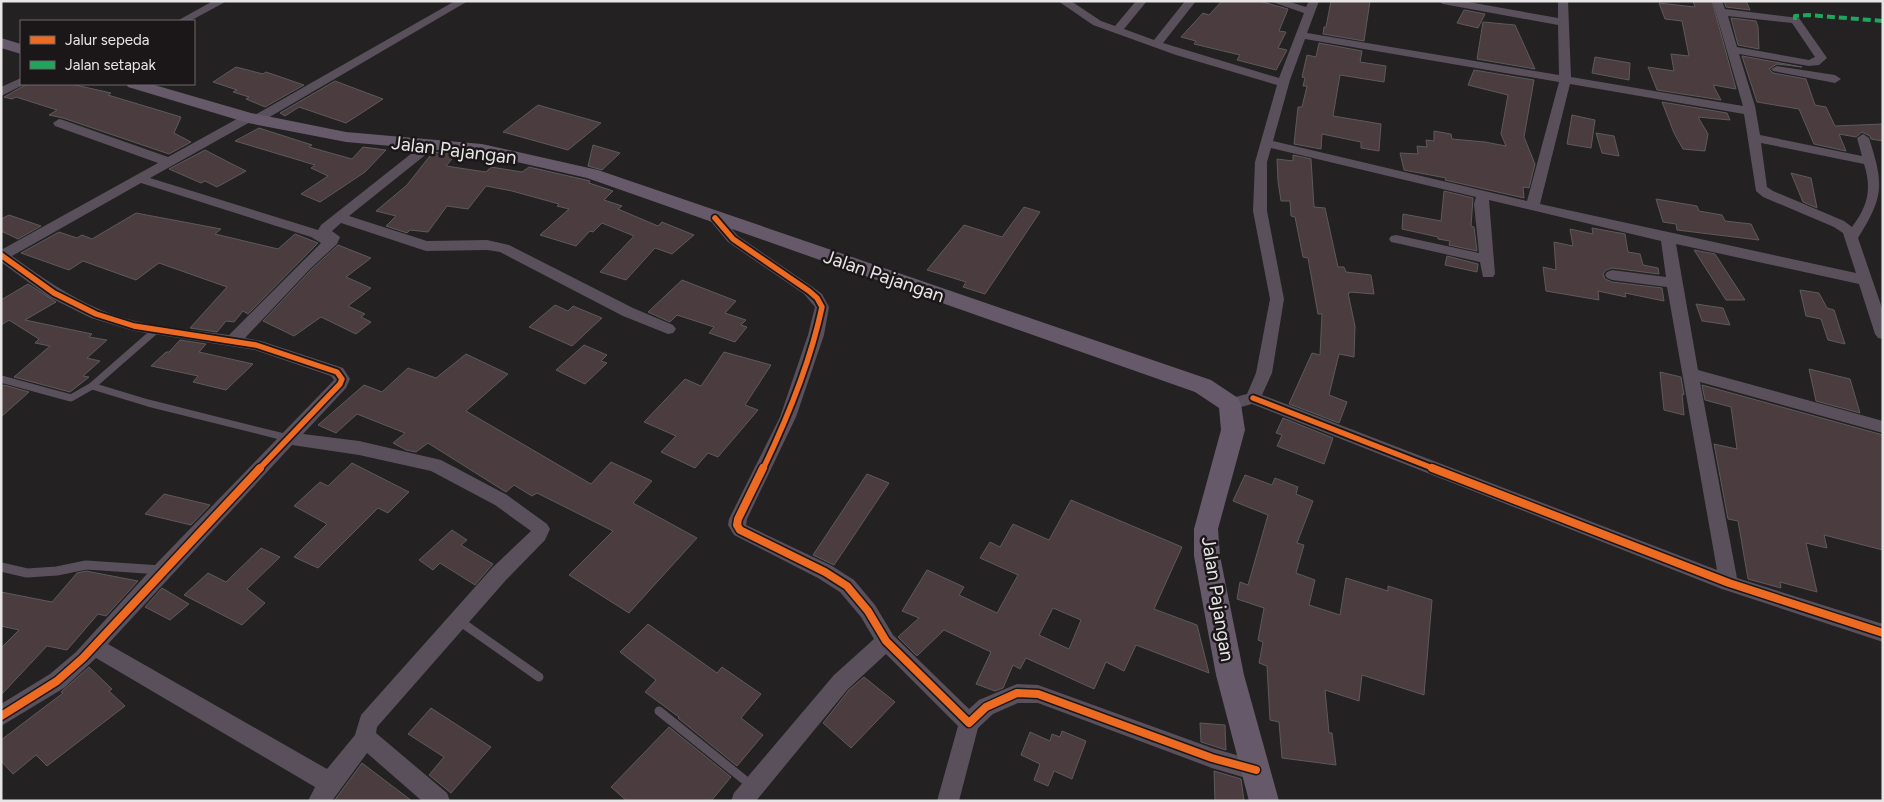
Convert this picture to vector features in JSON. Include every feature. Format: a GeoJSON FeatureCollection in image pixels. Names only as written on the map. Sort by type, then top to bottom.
{"type":"FeatureCollection","features":[{"type":"Feature","properties":{"kind":"main road"},"geometry":{"type":"LineString","coordinates":[[1,43],[20,49]]}},
{"type":"Feature","properties":{"kind":"main road","name":"Jalan Pajangan"},"geometry":{"type":"LineString","coordinates":[[137,85],[252,118],[346,137],[500,152],[592,174],[1203,386],[1230,404],[1233,430],[1206,529],[1207,556],[1230,675],[1264,801]]}},
{"type":"Feature","properties":{"kind":"street"},"geometry":{"type":"LineString","coordinates":[[184,20],[222,1]]}},
{"type":"Feature","properties":{"kind":"street"},"geometry":{"type":"LineString","coordinates":[[1,716],[57,681],[93,646],[340,384],[342,376],[337,372],[256,345],[234,340],[134,326],[96,314],[54,293],[1,256],[463,1]]}},
{"type":"Feature","properties":{"kind":"street"},"geometry":{"type":"LineString","coordinates":[[1062,1],[1098,23],[1180,53],[1283,82]]}},
{"type":"Feature","properties":{"kind":"street"},"geometry":{"type":"LineString","coordinates":[[1118,30],[1142,1]]}},
{"type":"Feature","properties":{"kind":"street"},"geometry":{"type":"LineString","coordinates":[[1156,44],[1191,1]]}},
{"type":"Feature","properties":{"kind":"street"},"geometry":{"type":"LineString","coordinates":[[1253,398],[1264,373],[1277,299],[1260,211],[1261,162],[1283,82],[1312,6],[1274,1]]}},
{"type":"Feature","properties":{"kind":"street"},"geometry":{"type":"LineString","coordinates":[[1443,1],[1562,22]]}},
{"type":"Feature","properties":{"kind":"street"},"geometry":{"type":"LineString","coordinates":[[1532,207],[1565,80],[1562,22],[1563,1]]}},
{"type":"Feature","properties":{"kind":"street"},"geometry":{"type":"LineString","coordinates":[[1734,56],[1809,63],[1815,63],[1821,58],[1795,20],[1719,7],[1750,111],[1761,188],[1763,191],[1839,224],[1849,231],[1883,334]]}},
{"type":"Feature","properties":{"kind":"street"},"geometry":{"type":"LineString","coordinates":[[1300,35],[1460,60],[1565,80],[1750,111]]}},
{"type":"Feature","properties":{"kind":"street"},"geometry":{"type":"LineString","coordinates":[[1734,56],[1835,80]]}},
{"type":"Feature","properties":{"kind":"street"},"geometry":{"type":"LineString","coordinates":[[1,92],[20,82]]}},
{"type":"Feature","properties":{"kind":"street"},"geometry":{"type":"LineString","coordinates":[[59,123],[169,162]]}},
{"type":"Feature","properties":{"kind":"street"},"geometry":{"type":"LineString","coordinates":[[1754,138],[1870,161]]}},
{"type":"Feature","properties":{"kind":"street"},"geometry":{"type":"LineString","coordinates":[[1852,236],[1867,217],[1877,210],[1875,175],[1863,138]]}},
{"type":"Feature","properties":{"kind":"street"},"geometry":{"type":"LineString","coordinates":[[1267,144],[1668,238],[1865,280]]}},
{"type":"Feature","properties":{"kind":"street"},"geometry":{"type":"LineString","coordinates":[[234,340],[305,266],[334,239],[325,234],[324,231],[430,145]]}},
{"type":"Feature","properties":{"kind":"street"},"geometry":{"type":"LineString","coordinates":[[140,178],[316,234],[330,243]]}},
{"type":"Feature","properties":{"kind":"street"},"geometry":{"type":"LineString","coordinates":[[1483,195],[1481,204],[1488,274]]}},
{"type":"Feature","properties":{"kind":"street"},"geometry":{"type":"LineString","coordinates":[[341,218],[426,246],[487,246],[504,248],[628,312],[668,329]]}},
{"type":"Feature","properties":{"kind":"street"},"geometry":{"type":"LineString","coordinates":[[716,218],[733,239],[809,291],[817,298],[822,307],[816,335],[788,418],[737,525],[740,530],[825,572],[847,586],[868,611],[886,641],[969,723]]}},
{"type":"Feature","properties":{"kind":"street"},"geometry":{"type":"LineString","coordinates":[[1668,238],[1674,283],[1729,583]]}},
{"type":"Feature","properties":{"kind":"street"},"geometry":{"type":"LineString","coordinates":[[1396,239],[1486,259]]}},
{"type":"Feature","properties":{"kind":"street"},"geometry":{"type":"LineString","coordinates":[[1612,275],[1674,283]]}},
{"type":"Feature","properties":{"kind":"street"},"geometry":{"type":"LineString","coordinates":[[1692,374],[1883,427]]}},
{"type":"Feature","properties":{"kind":"street"},"geometry":{"type":"LineString","coordinates":[[1230,404],[1253,398],[1729,583],[1883,633]]}},
{"type":"Feature","properties":{"kind":"street"},"geometry":{"type":"LineString","coordinates":[[288,438],[359,448],[435,465],[501,500],[541,529],[539,535],[499,574],[368,722],[365,732],[366,738],[439,801]]}},
{"type":"Feature","properties":{"kind":"street"},"geometry":{"type":"LineString","coordinates":[[748,794],[841,682],[886,641]]}},
{"type":"Feature","properties":{"kind":"street"},"geometry":{"type":"LineString","coordinates":[[93,646],[325,792],[366,738]]}},
{"type":"Feature","properties":{"kind":"street"},"geometry":{"type":"LineString","coordinates":[[948,801],[969,723],[986,707],[1017,693],[1038,694],[1212,758],[1256,770]]}},
{"type":"Feature","properties":{"kind":"lane"},"geometry":{"type":"LineString","coordinates":[[1,379],[71,398],[92,386],[156,330]]}},
{"type":"Feature","properties":{"kind":"lane"},"geometry":{"type":"LineString","coordinates":[[92,386],[148,403],[288,438]]}},
{"type":"Feature","properties":{"kind":"lane"},"geometry":{"type":"LineString","coordinates":[[1,568],[27,572],[57,571],[86,565],[163,570]]}},
{"type":"Feature","properties":{"kind":"lane"},"geometry":{"type":"LineString","coordinates":[[458,620],[540,678]]}},
{"type":"Feature","properties":{"kind":"lane"},"geometry":{"type":"LineString","coordinates":[[659,712],[748,794]]}},
{"type":"Feature","properties":{"kind":"building"},"geometry":{"type":"Polygon","coordinates":[[[1222,1],[1259,1],[1288,9],[1279,31],[1286,32],[1278,48],[1287,50],[1276,70],[1237,60],[1240,55],[1194,44],[1196,41],[1181,37],[1203,13],[1209,15],[1222,1]]]}},
{"type":"Feature","properties":{"kind":"building"},"geometry":{"type":"Polygon","coordinates":[[[1331,1],[1370,1],[1364,41],[1323,34],[1331,1]]]}},
{"type":"Feature","properties":{"kind":"building"},"geometry":{"type":"Polygon","coordinates":[[[1693,1],[1712,1],[1736,89],[1713,85],[1721,100],[1657,90],[1648,67],[1674,71],[1671,54],[1689,56],[1682,21],[1665,19],[1659,3],[1695,7],[1693,1]]]}},
{"type":"Feature","properties":{"kind":"building"},"geometry":{"type":"Polygon","coordinates":[[[1724,1],[1746,1],[1750,10],[1726,7],[1724,1]]]}},
{"type":"Feature","properties":{"kind":"building"},"geometry":{"type":"Polygon","coordinates":[[[1464,10],[1485,14],[1478,28],[1457,23],[1464,10]]]}},
{"type":"Feature","properties":{"kind":"building"},"geometry":{"type":"Polygon","coordinates":[[[1731,18],[1756,21],[1759,49],[1738,45],[1731,18]]]}},
{"type":"Feature","properties":{"kind":"building"},"geometry":{"type":"Polygon","coordinates":[[[1483,22],[1515,25],[1535,69],[1477,59],[1483,22]]]}},
{"type":"Feature","properties":{"kind":"building"},"geometry":{"type":"Polygon","coordinates":[[[1319,43],[1362,51],[1360,62],[1386,66],[1384,82],[1340,75],[1333,116],[1381,124],[1379,151],[1361,148],[1361,142],[1322,134],[1321,149],[1294,144],[1298,107],[1302,107],[1307,86],[1303,86],[1305,78],[1302,77],[1307,55],[1316,57],[1319,43]]]}},
{"type":"Feature","properties":{"kind":"building"},"geometry":{"type":"Polygon","coordinates":[[[1742,56],[1802,67],[1777,64],[1769,69],[1773,73],[1806,79],[1815,105],[1826,107],[1835,126],[1883,124],[1883,141],[1871,139],[1870,136],[1862,132],[1856,137],[1839,134],[1846,151],[1814,144],[1799,109],[1757,102],[1742,56]]]}},
{"type":"Feature","properties":{"kind":"building"},"geometry":{"type":"Polygon","coordinates":[[[1595,57],[1630,63],[1629,80],[1592,73],[1595,57]]]}},
{"type":"Feature","properties":{"kind":"building"},"geometry":{"type":"Polygon","coordinates":[[[236,67],[263,74],[266,72],[304,85],[265,107],[246,99],[249,97],[233,92],[237,90],[213,82],[236,67]]]}},
{"type":"Feature","properties":{"kind":"building"},"geometry":{"type":"Polygon","coordinates":[[[1474,70],[1534,80],[1524,137],[1535,164],[1529,188],[1523,187],[1524,198],[1445,180],[1446,178],[1404,170],[1400,153],[1418,154],[1417,146],[1427,147],[1426,140],[1434,141],[1434,131],[1451,134],[1452,139],[1506,146],[1501,134],[1508,95],[1468,85],[1474,70]]]}},
{"type":"Feature","properties":{"kind":"building"},"geometry":{"type":"Polygon","coordinates":[[[335,81],[383,99],[346,123],[299,107],[285,116],[280,113],[335,81]]]}},
{"type":"Feature","properties":{"kind":"building"},"geometry":{"type":"Polygon","coordinates":[[[25,85],[75,85],[111,93],[108,95],[181,117],[174,133],[191,142],[169,154],[49,115],[57,110],[16,97],[12,99],[4,97],[25,85]]]}},
{"type":"Feature","properties":{"kind":"building"},"geometry":{"type":"Polygon","coordinates":[[[1662,102],[1727,113],[1730,120],[1698,117],[1708,134],[1705,151],[1683,149],[1674,133],[1662,102]]]}},
{"type":"Feature","properties":{"kind":"building"},"geometry":{"type":"Polygon","coordinates":[[[538,105],[601,123],[568,150],[503,132],[538,105]]]}},
{"type":"Feature","properties":{"kind":"building"},"geometry":{"type":"Polygon","coordinates":[[[1572,115],[1595,120],[1591,148],[1567,144],[1572,115]]]}},
{"type":"Feature","properties":{"kind":"building"},"geometry":{"type":"Polygon","coordinates":[[[259,128],[312,145],[309,147],[352,159],[363,147],[386,150],[365,172],[320,202],[301,194],[328,176],[311,168],[315,165],[235,141],[259,128]]]}},
{"type":"Feature","properties":{"kind":"building"},"geometry":{"type":"Polygon","coordinates":[[[1596,133],[1614,136],[1619,156],[1602,153],[1596,133]]]}},
{"type":"Feature","properties":{"kind":"building"},"geometry":{"type":"Polygon","coordinates":[[[593,145],[620,153],[602,170],[588,166],[593,145]]]}},
{"type":"Feature","properties":{"kind":"building"},"geometry":{"type":"Polygon","coordinates":[[[205,150],[246,171],[217,187],[205,181],[201,183],[169,169],[205,150]]]}},
{"type":"Feature","properties":{"kind":"building"},"geometry":{"type":"Polygon","coordinates":[[[433,152],[456,154],[446,166],[486,172],[491,167],[522,172],[529,167],[590,181],[589,183],[613,191],[604,200],[622,206],[618,209],[658,226],[662,222],[694,235],[672,254],[655,248],[626,280],[600,272],[634,236],[602,223],[593,232],[590,231],[576,246],[540,235],[569,209],[557,206],[559,204],[512,191],[486,186],[468,209],[447,206],[428,232],[410,230],[407,233],[386,226],[396,216],[376,211],[407,185],[433,152]]]}},
{"type":"Feature","properties":{"kind":"building"},"geometry":{"type":"Polygon","coordinates":[[[1293,155],[1311,159],[1314,207],[1325,208],[1338,267],[1344,267],[1346,272],[1371,275],[1374,294],[1348,293],[1355,326],[1354,357],[1339,354],[1329,395],[1347,402],[1339,423],[1289,404],[1312,353],[1320,355],[1322,314],[1318,314],[1308,258],[1303,257],[1295,217],[1291,216],[1290,201],[1281,201],[1277,159],[1293,161],[1293,155]]]}},
{"type":"Feature","properties":{"kind":"building"},"geometry":{"type":"Polygon","coordinates":[[[1791,173],[1811,178],[1817,208],[1803,202],[1791,173]]]}},
{"type":"Feature","properties":{"kind":"building"},"geometry":{"type":"Polygon","coordinates":[[[1444,191],[1473,198],[1471,226],[1474,227],[1477,251],[1449,245],[1450,241],[1438,239],[1438,237],[1402,229],[1403,214],[1441,221],[1444,191]]]}},
{"type":"Feature","properties":{"kind":"building"},"geometry":{"type":"Polygon","coordinates":[[[1656,199],[1697,206],[1699,211],[1722,215],[1725,221],[1751,224],[1759,240],[1677,230],[1676,224],[1663,222],[1656,199]]]}},
{"type":"Feature","properties":{"kind":"building"},"geometry":{"type":"Polygon","coordinates":[[[1024,207],[1040,212],[985,294],[963,287],[966,282],[927,270],[964,225],[1002,237],[1024,207]]]}},
{"type":"Feature","properties":{"kind":"building"},"geometry":{"type":"Polygon","coordinates":[[[136,213],[221,229],[215,234],[278,249],[295,234],[318,243],[248,314],[243,311],[234,322],[226,321],[217,332],[190,328],[227,287],[159,263],[136,280],[83,261],[69,270],[21,253],[59,232],[77,238],[82,235],[92,239],[136,213]]]}},
{"type":"Feature","properties":{"kind":"building"},"geometry":{"type":"Polygon","coordinates":[[[9,215],[41,226],[18,239],[1,231],[1,219],[9,215]]]}},
{"type":"Feature","properties":{"kind":"building"},"geometry":{"type":"Polygon","coordinates":[[[1592,228],[1625,234],[1628,252],[1640,254],[1643,265],[1658,268],[1659,274],[1612,268],[1606,270],[1603,274],[1605,279],[1612,282],[1662,288],[1664,301],[1625,293],[1626,297],[1598,291],[1599,300],[1546,291],[1543,267],[1556,270],[1554,242],[1573,246],[1570,229],[1593,234],[1592,228]]]}},
{"type":"Feature","properties":{"kind":"building"},"geometry":{"type":"Polygon","coordinates":[[[338,245],[371,258],[346,277],[371,288],[348,306],[365,314],[361,317],[371,322],[356,334],[321,317],[294,336],[263,321],[311,270],[338,245]]]}},
{"type":"Feature","properties":{"kind":"building"},"geometry":{"type":"Polygon","coordinates":[[[1694,250],[1715,254],[1745,300],[1726,300],[1694,250]]]}},
{"type":"Feature","properties":{"kind":"building"},"geometry":{"type":"Polygon","coordinates":[[[1447,256],[1478,264],[1477,272],[1445,265],[1447,256]]]}},
{"type":"Feature","properties":{"kind":"building"},"geometry":{"type":"Polygon","coordinates":[[[682,280],[736,301],[725,313],[746,320],[741,325],[747,327],[735,342],[709,333],[714,327],[677,315],[670,322],[648,312],[682,280]]]}},
{"type":"Feature","properties":{"kind":"building"},"geometry":{"type":"Polygon","coordinates":[[[28,284],[56,302],[25,320],[92,334],[89,337],[107,340],[87,358],[100,361],[83,376],[89,377],[70,392],[14,377],[50,346],[35,343],[39,339],[9,320],[1,325],[1,300],[28,284]]]}},
{"type":"Feature","properties":{"kind":"building"},"geometry":{"type":"Polygon","coordinates":[[[1800,290],[1819,293],[1827,308],[1834,310],[1845,344],[1828,340],[1821,319],[1806,316],[1800,290]]]}},
{"type":"Feature","properties":{"kind":"building"},"geometry":{"type":"Polygon","coordinates":[[[1696,304],[1723,308],[1730,325],[1702,321],[1696,304]]]}},
{"type":"Feature","properties":{"kind":"building"},"geometry":{"type":"Polygon","coordinates":[[[555,305],[568,311],[573,306],[602,318],[572,346],[529,327],[555,305]]]}},
{"type":"Feature","properties":{"kind":"building"},"geometry":{"type":"Polygon","coordinates":[[[180,340],[206,344],[199,352],[253,364],[226,390],[193,382],[198,376],[151,366],[166,352],[169,352],[180,340]]]}},
{"type":"Feature","properties":{"kind":"building"},"geometry":{"type":"Polygon","coordinates":[[[584,345],[607,355],[601,361],[607,363],[585,384],[556,370],[584,345]]]}},
{"type":"Feature","properties":{"kind":"building"},"geometry":{"type":"Polygon","coordinates":[[[724,352],[771,365],[745,405],[758,410],[718,457],[708,453],[695,468],[661,452],[676,436],[644,422],[685,379],[701,386],[724,352]]]}},
{"type":"Feature","properties":{"kind":"building"},"geometry":{"type":"Polygon","coordinates":[[[466,354],[508,374],[466,411],[591,484],[611,462],[652,481],[633,503],[697,538],[629,613],[569,575],[613,531],[537,493],[532,496],[514,485],[506,492],[428,443],[416,452],[406,450],[393,443],[405,433],[357,414],[336,433],[318,425],[364,385],[382,392],[408,368],[436,378],[466,354]]]}},
{"type":"Feature","properties":{"kind":"building"},"geometry":{"type":"Polygon","coordinates":[[[1809,369],[1850,379],[1860,413],[1816,401],[1809,369]]]}},
{"type":"Feature","properties":{"kind":"building"},"geometry":{"type":"Polygon","coordinates":[[[1660,372],[1681,377],[1684,395],[1682,394],[1684,415],[1664,410],[1660,372]]]}},
{"type":"Feature","properties":{"kind":"building"},"geometry":{"type":"Polygon","coordinates":[[[4,385],[29,392],[1,417],[1,387],[4,385]]]}},
{"type":"Feature","properties":{"kind":"building"},"geometry":{"type":"Polygon","coordinates":[[[1702,385],[1883,435],[1883,550],[1824,535],[1827,548],[1806,543],[1817,592],[1780,582],[1781,588],[1748,579],[1738,521],[1728,519],[1714,444],[1737,449],[1731,407],[1705,400],[1702,385]]]}},
{"type":"Feature","properties":{"kind":"building"},"geometry":{"type":"Polygon","coordinates":[[[1283,418],[1333,438],[1324,464],[1277,446],[1282,435],[1276,433],[1283,418]]]}},
{"type":"Feature","properties":{"kind":"building"},"geometry":{"type":"Polygon","coordinates":[[[352,463],[409,492],[388,513],[378,508],[318,568],[294,557],[327,524],[294,506],[320,482],[328,486],[352,463]]]}},
{"type":"Feature","properties":{"kind":"building"},"geometry":{"type":"Polygon","coordinates":[[[867,474],[889,483],[834,565],[813,555],[867,474]]]}},
{"type":"Feature","properties":{"kind":"building"},"geometry":{"type":"Polygon","coordinates":[[[1245,475],[1272,485],[1275,478],[1298,487],[1296,494],[1313,501],[1297,543],[1304,545],[1296,573],[1315,580],[1309,605],[1340,615],[1346,578],[1388,591],[1388,586],[1432,600],[1424,695],[1362,675],[1359,701],[1325,690],[1329,733],[1332,733],[1336,765],[1282,758],[1279,722],[1270,720],[1267,666],[1259,663],[1263,642],[1258,640],[1264,608],[1237,599],[1240,582],[1248,585],[1268,515],[1233,501],[1245,475]]]}},
{"type":"Feature","properties":{"kind":"building"},"geometry":{"type":"Polygon","coordinates":[[[164,494],[210,505],[191,525],[145,514],[164,494]]]}},
{"type":"Feature","properties":{"kind":"building"},"geometry":{"type":"Polygon","coordinates":[[[1071,500],[1182,547],[1154,609],[1197,625],[1209,673],[1136,645],[1124,671],[1106,662],[1094,689],[1026,658],[1020,669],[1013,665],[1003,688],[995,691],[976,684],[991,652],[944,630],[917,656],[898,637],[919,618],[902,611],[927,570],[964,587],[959,595],[997,613],[1018,575],[980,558],[990,542],[1000,547],[1013,524],[1049,540],[1071,500]],[[1053,608],[1039,635],[1069,649],[1081,620],[1053,608]]]}},
{"type":"Feature","properties":{"kind":"building"},"geometry":{"type":"Polygon","coordinates":[[[452,530],[467,540],[461,545],[493,564],[475,585],[440,563],[433,570],[419,560],[452,530]]]}},
{"type":"Feature","properties":{"kind":"building"},"geometry":{"type":"Polygon","coordinates":[[[261,548],[280,557],[247,589],[265,603],[242,625],[184,595],[208,573],[226,582],[261,548]]]}},
{"type":"Feature","properties":{"kind":"building"},"geometry":{"type":"Polygon","coordinates":[[[86,571],[138,581],[106,616],[98,614],[67,650],[47,646],[1,695],[1,648],[19,630],[1,626],[1,592],[52,602],[77,573],[86,571]]]}},
{"type":"Feature","properties":{"kind":"building"},"geometry":{"type":"Polygon","coordinates":[[[162,588],[189,604],[170,620],[145,607],[162,588]]]}},
{"type":"Feature","properties":{"kind":"building"},"geometry":{"type":"Polygon","coordinates":[[[648,624],[717,673],[722,667],[761,694],[741,718],[763,735],[737,766],[679,717],[645,692],[656,680],[620,652],[648,624]]]}},
{"type":"Feature","properties":{"kind":"building"},"geometry":{"type":"Polygon","coordinates":[[[89,667],[112,689],[109,691],[125,706],[47,766],[36,755],[13,774],[1,761],[1,740],[63,693],[61,692],[89,667]]]}},
{"type":"Feature","properties":{"kind":"building"},"geometry":{"type":"Polygon","coordinates":[[[864,677],[895,702],[851,748],[823,723],[849,690],[864,677]]]}},
{"type":"Feature","properties":{"kind":"building"},"geometry":{"type":"Polygon","coordinates":[[[431,708],[491,747],[451,793],[429,775],[444,757],[408,734],[431,708]]]}},
{"type":"Feature","properties":{"kind":"building"},"geometry":{"type":"Polygon","coordinates":[[[1200,723],[1225,725],[1226,750],[1201,742],[1200,723]]]}},
{"type":"Feature","properties":{"kind":"building"},"geometry":{"type":"Polygon","coordinates":[[[669,727],[731,777],[711,801],[627,801],[611,787],[669,727]]]}},
{"type":"Feature","properties":{"kind":"building"},"geometry":{"type":"Polygon","coordinates":[[[1062,731],[1086,741],[1072,779],[1054,771],[1048,786],[1034,780],[1040,764],[1021,755],[1030,732],[1050,741],[1052,734],[1060,737],[1062,731]]]}},
{"type":"Feature","properties":{"kind":"building"},"geometry":{"type":"Polygon","coordinates":[[[362,763],[412,801],[334,801],[362,763]]]}},
{"type":"Feature","properties":{"kind":"building"},"geometry":{"type":"Polygon","coordinates":[[[1214,771],[1241,779],[1244,801],[1215,801],[1214,771]]]}},
{"type":"Feature","properties":{"kind":"marked path"},"geometry":{"type":"LineString","coordinates":[[1795,20],[1795,16],[1808,15],[1883,21]]}},
{"type":"Feature","properties":{"kind":"cycle path"},"geometry":{"type":"LineString","coordinates":[[715,218],[733,239],[809,291],[817,298],[822,307],[816,335],[788,417],[738,519],[737,525],[740,530],[825,572],[847,586],[868,611],[886,641],[969,723],[986,707],[1017,693],[1038,694],[1212,758],[1256,770]]}},
{"type":"Feature","properties":{"kind":"cycle path"},"geometry":{"type":"LineString","coordinates":[[1,255],[54,293],[96,314],[134,326],[256,345],[337,372],[342,379],[340,384],[163,570],[83,658],[57,681],[1,716]]}},
{"type":"Feature","properties":{"kind":"cycle path"},"geometry":{"type":"LineString","coordinates":[[1253,398],[1729,583],[1883,633]]}}]}
